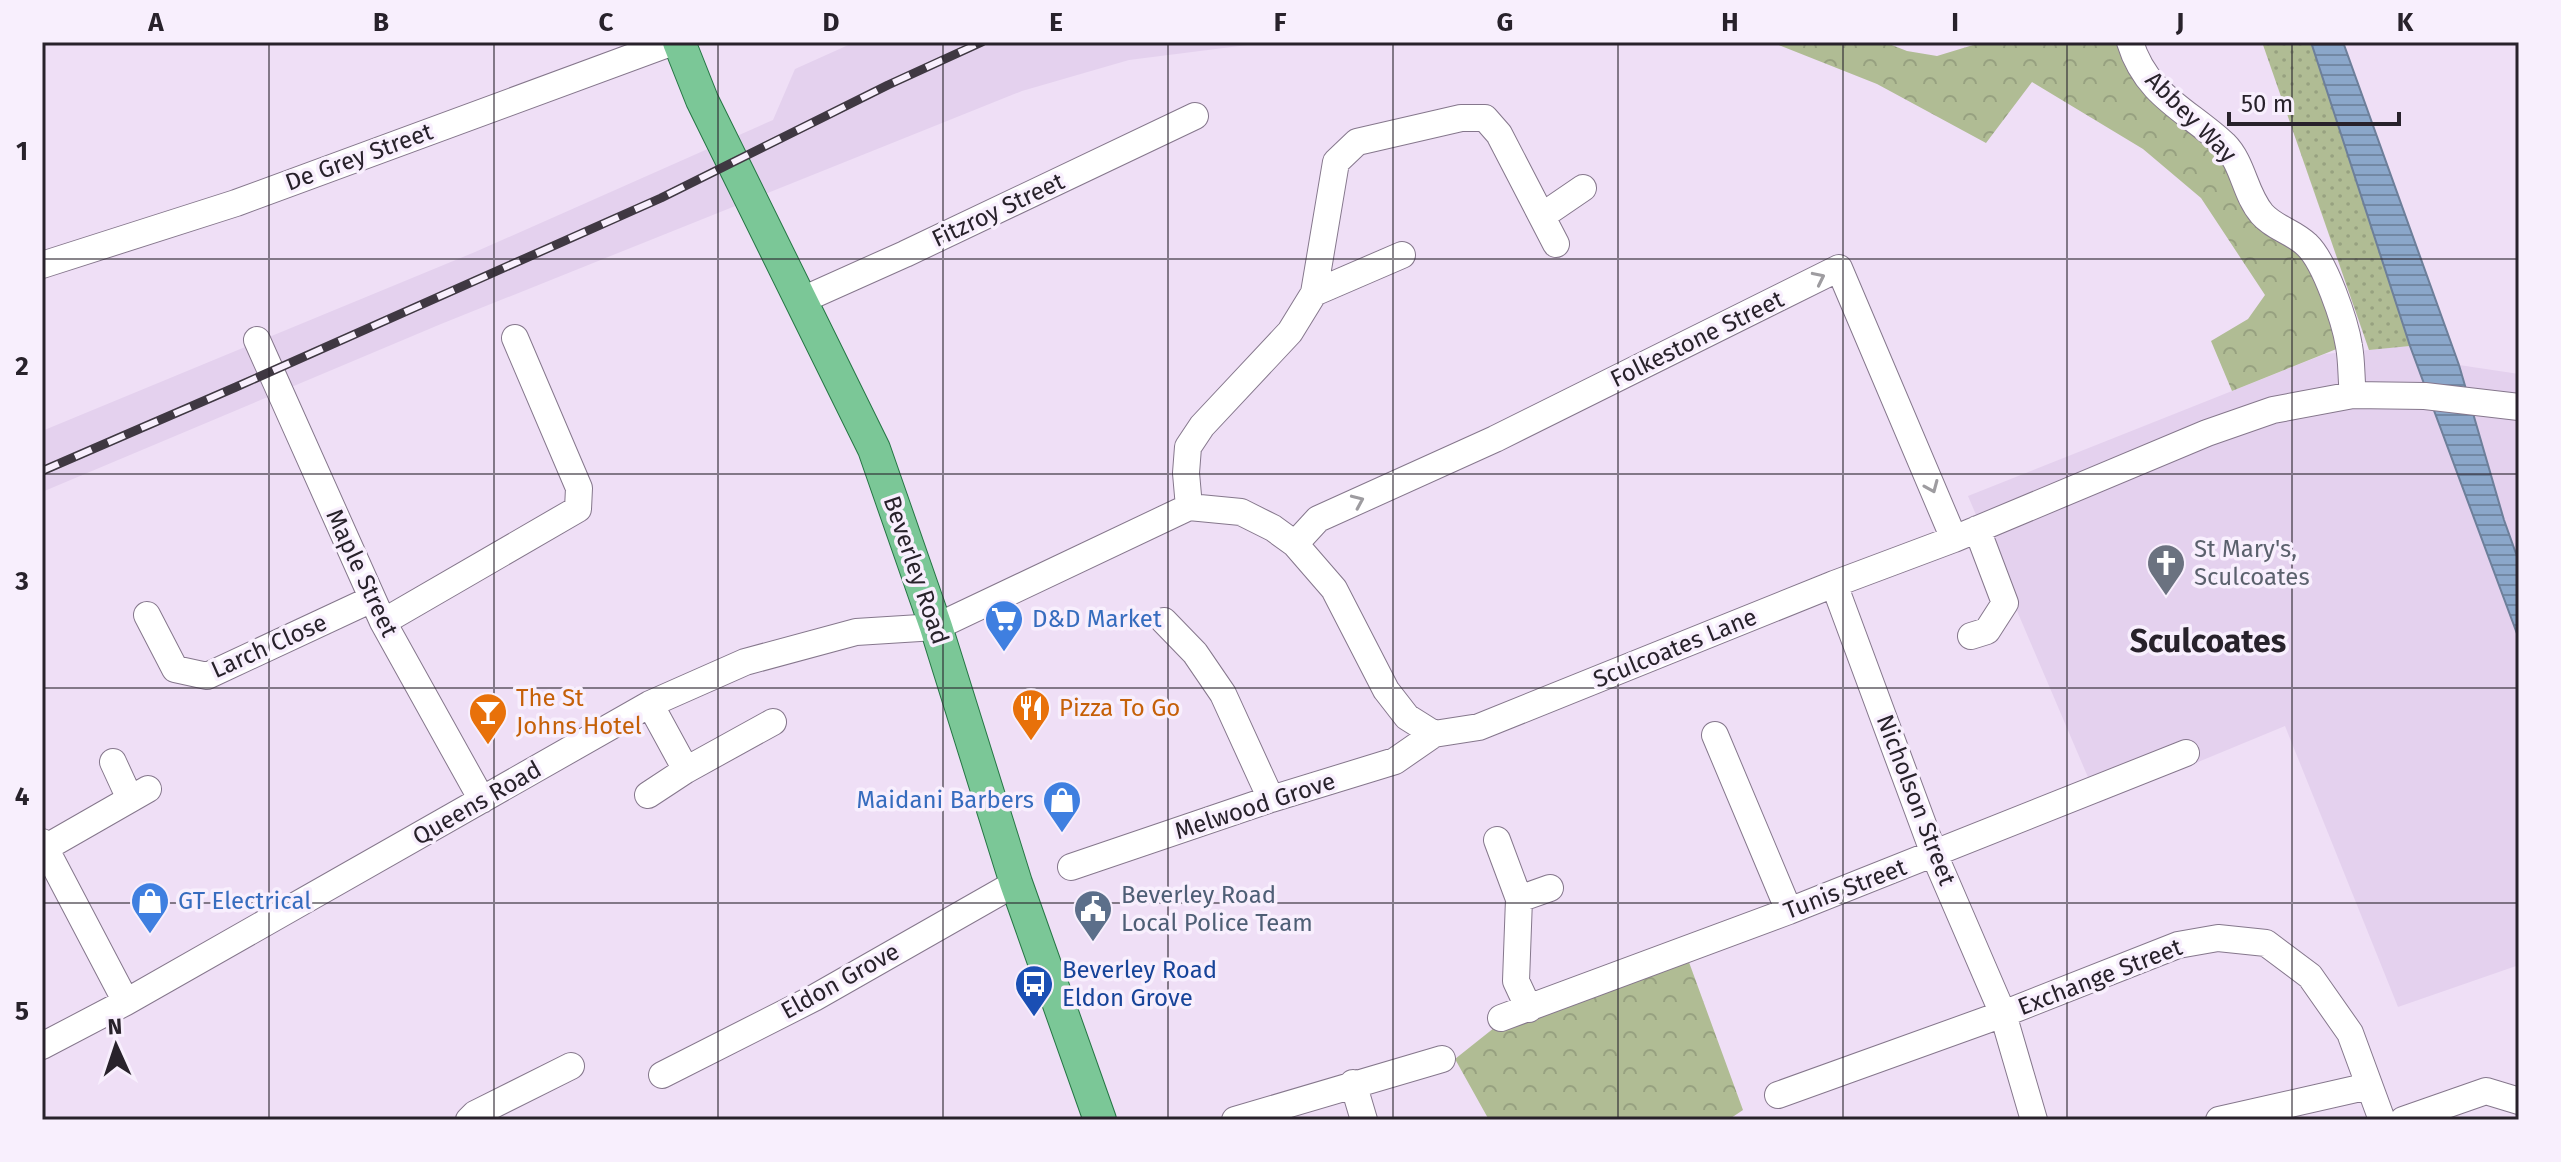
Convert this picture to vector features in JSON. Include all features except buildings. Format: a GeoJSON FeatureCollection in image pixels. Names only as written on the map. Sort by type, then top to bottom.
{"type":"FeatureCollection","features":[{"type":"Feature","properties":{"kind":"main road","name":"Beverley Road"},"geometry":{"type":"LineString","coordinates":[[679,42],[702,100],[874,449],[936,627],[1016,883],[1100,1120]]}},
{"type":"Feature","properties":{"kind":"street","name":"De Grey Street"},"geometry":{"type":"LineString","coordinates":[[42,265],[236,203],[673,42]]}},
{"type":"Feature","properties":{"kind":"street","name":"Abbey Way"},"geometry":{"type":"LineString","coordinates":[[2130,42],[2141,68],[2161,95],[2225,145],[2232,154],[2239,164],[2251,199],[2264,216],[2305,242],[2321,260],[2349,344],[2353,395]]}},
{"type":"Feature","properties":{"kind":"street","name":"Fitzroy Street"},"geometry":{"type":"LineString","coordinates":[[800,301],[1195,116]]}},
{"type":"Feature","properties":{"kind":"street"},"geometry":{"type":"LineString","coordinates":[[1189,507],[1186,473],[1188,447],[1202,426],[1290,332],[1314,293],[1336,162],[1357,142],[1461,118],[1485,118],[1499,134],[1556,244]]}},
{"type":"Feature","properties":{"kind":"street"},"geometry":{"type":"LineString","coordinates":[[1542,216],[1583,188]]}},
{"type":"Feature","properties":{"kind":"street"},"geometry":{"type":"LineString","coordinates":[[1314,293],[1402,255]]}},
{"type":"Feature","properties":{"kind":"street","name":"Folkestone Street"},"geometry":{"type":"LineString","coordinates":[[1295,544],[1318,519],[1495,439],[1839,268],[1966,534]]}},
{"type":"Feature","properties":{"kind":"street"},"geometry":{"type":"LineString","coordinates":[[377,610],[578,509],[579,488],[515,338]]}},
{"type":"Feature","properties":{"kind":"street","name":"Maple Street"},"geometry":{"type":"LineString","coordinates":[[257,340],[377,610],[482,800]]}},
{"type":"Feature","properties":{"kind":"street","name":"Sculcoates Lane"},"geometry":{"type":"LineString","coordinates":[[1434,734],[1479,727],[1966,534],[2221,428],[2273,410],[2353,395],[2425,396],[2508,405]]}},
{"type":"Feature","properties":{"kind":"street"},"geometry":{"type":"LineString","coordinates":[[936,627],[1189,507],[1241,512],[1273,528],[1295,544],[1334,589],[1386,690],[1407,717],[1434,734]]}},
{"type":"Feature","properties":{"kind":"street"},"geometry":{"type":"LineString","coordinates":[[1966,534],[2005,603],[1987,631],[1971,636]]}},
{"type":"Feature","properties":{"kind":"street","name":"Nicholson Street"},"geometry":{"type":"LineString","coordinates":[[1834,584],[1934,854],[2003,1014],[2034,1120]]}},
{"type":"Feature","properties":{"kind":"street","name":"Larch Close"},"geometry":{"type":"LineString","coordinates":[[147,615],[175,669],[207,676],[377,610]]}},
{"type":"Feature","properties":{"kind":"street"},"geometry":{"type":"LineString","coordinates":[[1164,621],[1195,653],[1223,694],[1271,799]]}},
{"type":"Feature","properties":{"kind":"street","name":"Queens Road"},"geometry":{"type":"LineString","coordinates":[[42,1046],[126,1002],[650,704],[759,658],[856,632],[936,627]]}},
{"type":"Feature","properties":{"kind":"street"},"geometry":{"type":"LineString","coordinates":[[650,704],[686,770]]}},
{"type":"Feature","properties":{"kind":"street"},"geometry":{"type":"LineString","coordinates":[[648,795],[686,770],[773,722]]}},
{"type":"Feature","properties":{"kind":"street","name":"Melwood Grove"},"geometry":{"type":"LineString","coordinates":[[1071,867],[1271,799],[1395,761],[1434,734]]}},
{"type":"Feature","properties":{"kind":"street"},"geometry":{"type":"LineString","coordinates":[[1715,735],[1789,911]]}},
{"type":"Feature","properties":{"kind":"street","name":"Tunis Street"},"geometry":{"type":"LineString","coordinates":[[1501,1018],[1789,911],[2186,753]]}},
{"type":"Feature","properties":{"kind":"street"},"geometry":{"type":"LineString","coordinates":[[113,762],[139,794],[44,845],[126,1002]]}},
{"type":"Feature","properties":{"kind":"street"},"geometry":{"type":"LineString","coordinates":[[1497,840],[1519,899],[1516,981],[1529,1009]]}},
{"type":"Feature","properties":{"kind":"street","name":"Eldon Grove"},"geometry":{"type":"LineString","coordinates":[[662,1075],[814,998],[1016,883]]}},
{"type":"Feature","properties":{"kind":"street"},"geometry":{"type":"LineString","coordinates":[[1519,899],[1550,888]]}},
{"type":"Feature","properties":{"kind":"street","name":"Exchange Street"},"geometry":{"type":"LineString","coordinates":[[1778,1095],[2003,1014],[2178,945],[2218,938],[2266,943],[2310,976],[2350,1033],[2382,1120]]}},
{"type":"Feature","properties":{"kind":"street"},"geometry":{"type":"LineString","coordinates":[[1235,1120],[1442,1059]]}},
{"type":"Feature","properties":{"kind":"street"},"geometry":{"type":"LineString","coordinates":[[469,1120],[475,1114],[571,1066]]}},
{"type":"Feature","properties":{"kind":"street"},"geometry":{"type":"LineString","coordinates":[[1353,1083],[1364,1120]]}},
{"type":"Feature","properties":{"kind":"street"},"geometry":{"type":"LineString","coordinates":[[2219,1120],[2369,1086]]}},
{"type":"Feature","properties":{"kind":"street"},"geometry":{"type":"LineString","coordinates":[[2403,1120],[2486,1091],[2519,1101]]}},
{"type":"Feature","properties":{"kind":"shaded area"},"geometry":{"type":"Polygon","coordinates":[[[855,42],[1271,42],[1129,60],[1022,91],[441,324],[42,492],[42,431],[475,252],[773,120],[795,69],[855,42]]]}},
{"type":"Feature","properties":{"kind":"shaded area"},"geometry":{"type":"Polygon","coordinates":[[[2410,346],[2519,639],[2519,965],[2398,1007],[2285,726],[2099,803],[1968,496],[2325,354],[2410,346]]]}},
{"type":"Feature","properties":{"kind":"shaded area"},"geometry":{"type":"Polygon","coordinates":[[[2459,365],[2519,374],[2519,562],[2504,520],[2459,365]]]}},
{"type":"Feature","properties":{"kind":"green space"},"geometry":{"type":"Polygon","coordinates":[[[1771,42],[1884,42],[1907,51],[1937,56],[1983,42],[2127,42],[2297,238],[2349,344],[2232,391],[2211,341],[2248,319],[2265,295],[2201,198],[2143,149],[2032,82],[1986,143],[1877,84],[1771,42]]]}},
{"type":"Feature","properties":{"kind":"green space"},"geometry":{"type":"Polygon","coordinates":[[[2262,42],[2311,42],[2410,346],[2369,350],[2262,42]]]}},
{"type":"Feature","properties":{"kind":"green space"},"geometry":{"type":"Polygon","coordinates":[[[1686,954],[1743,1110],[1728,1120],[1489,1120],[1455,1059],[1499,1024],[1686,954]]]}},
{"type":"Feature","properties":{"kind":"water"},"geometry":{"type":"Polygon","coordinates":[[[2311,42],[2343,42],[2459,365],[2519,562],[2519,639],[2410,346],[2311,42]]]}},
{"type":"Feature","properties":{"kind":"railway"},"geometry":{"type":"LineString","coordinates":[[42,471],[661,198],[888,85],[982,42]]}},
{"type":"Feature","properties":{"kind":"place","name":"St Mary's, Sculcoates"},"geometry":{"type":"Point","coordinates":[2166,597]}},
{"type":"Feature","properties":{"kind":"place","name":"D&D Market"},"geometry":{"type":"Point","coordinates":[1004,653]}},
{"type":"Feature","properties":{"kind":"place","name":"Pizza To Go"},"geometry":{"type":"Point","coordinates":[1031,742]}},
{"type":"Feature","properties":{"kind":"place","name":"The St Johns Hotel"},"geometry":{"type":"Point","coordinates":[488,746]}},
{"type":"Feature","properties":{"kind":"place","name":"Maidani Barbers"},"geometry":{"type":"Point","coordinates":[1062,834]}},
{"type":"Feature","properties":{"kind":"place","name":"GT Electrical"},"geometry":{"type":"Point","coordinates":[150,935]}},
{"type":"Feature","properties":{"kind":"place","name":"Beverley Road Local Police Team"},"geometry":{"type":"Point","coordinates":[1093,943]}},
{"type":"Feature","properties":{"kind":"place","name":"Beverley Road Eldon Grove"},"geometry":{"type":"Point","coordinates":[1034,1018]}},
{"type":"Feature","properties":{"kind":"district","name":"Sculcoates"},"geometry":{"type":"Point","coordinates":[2208,641]}}]}
